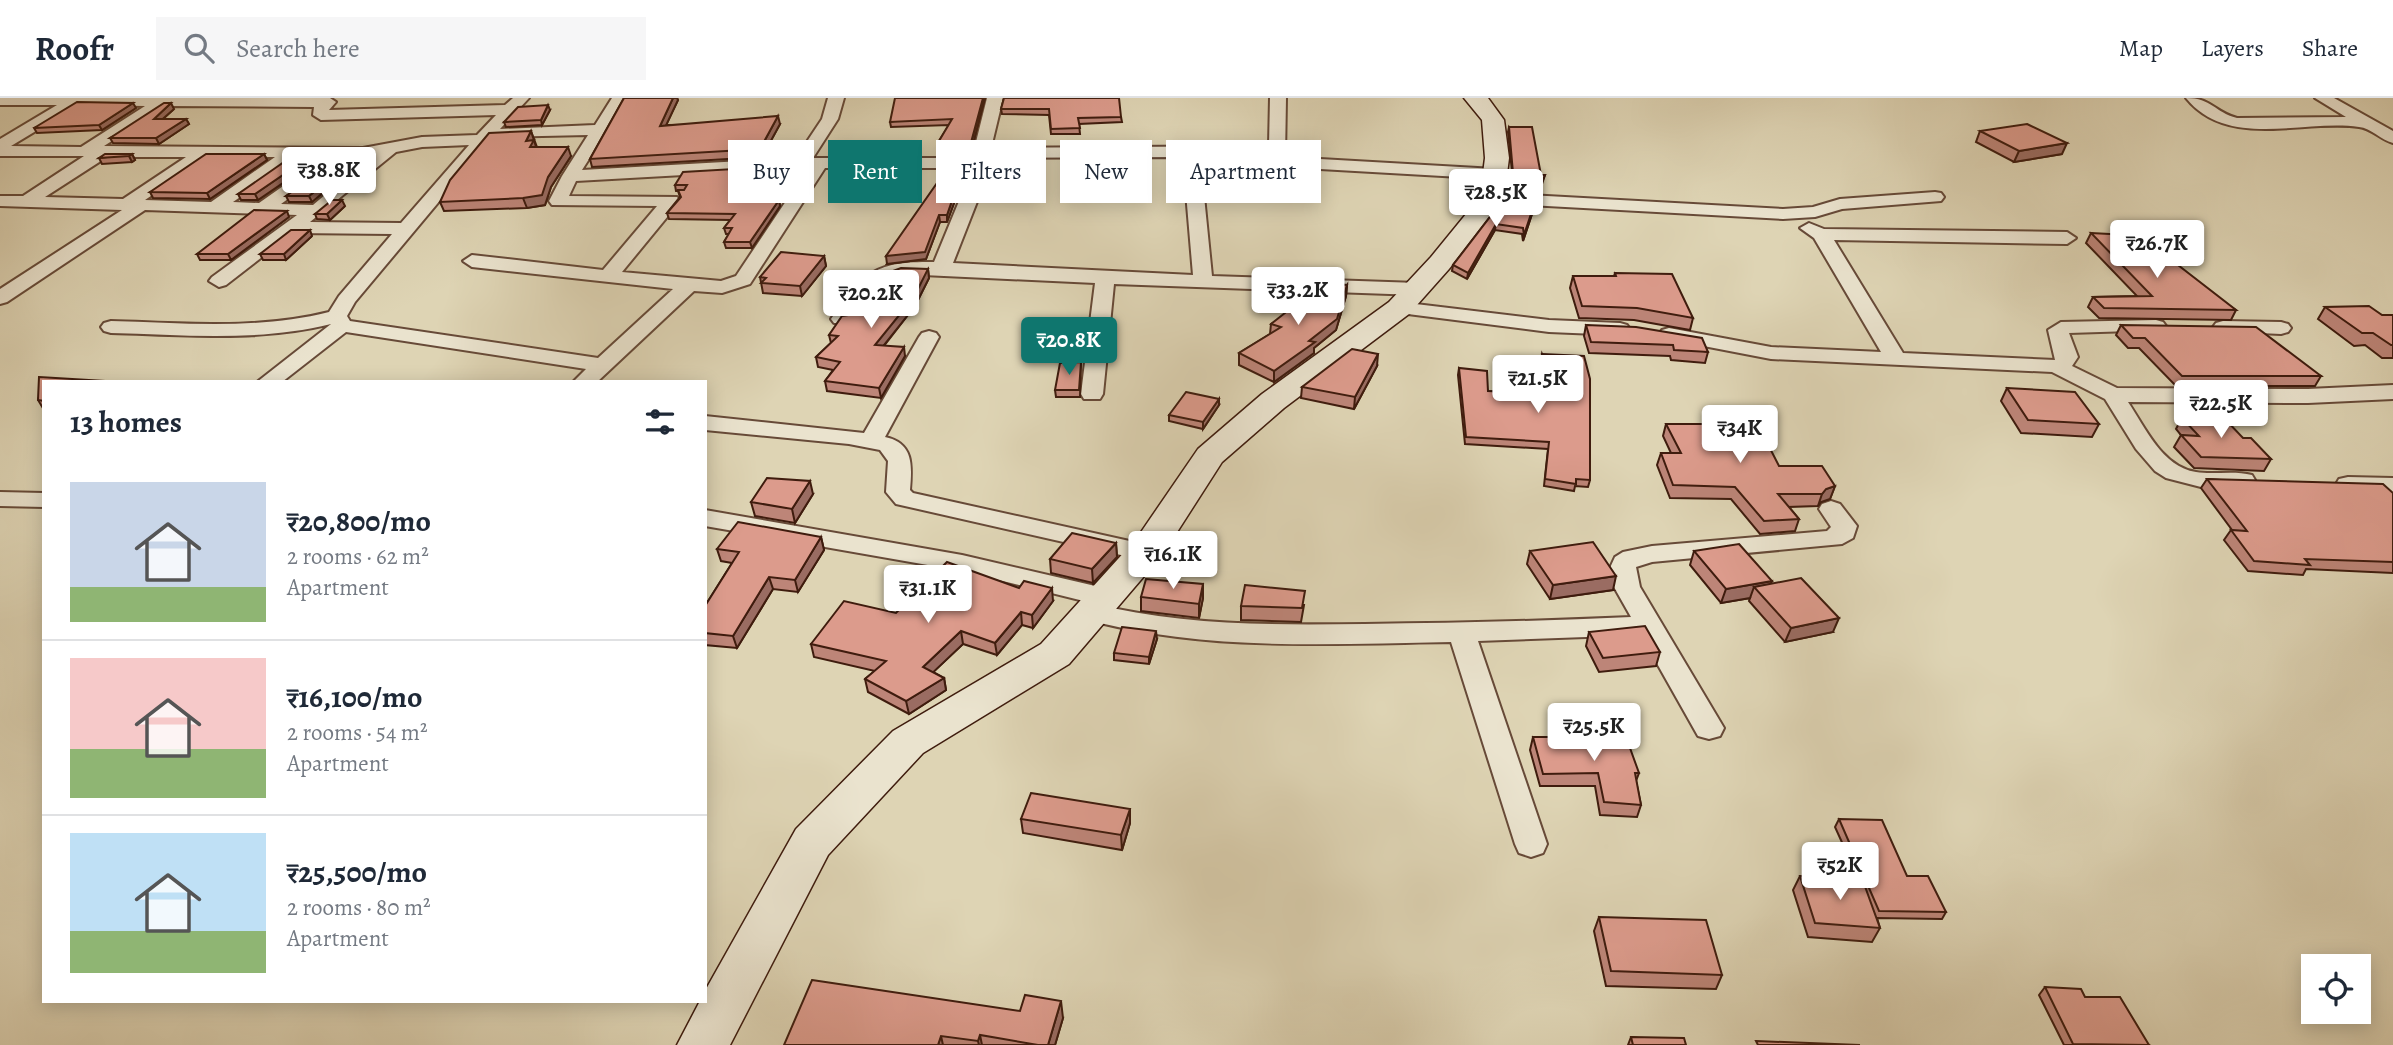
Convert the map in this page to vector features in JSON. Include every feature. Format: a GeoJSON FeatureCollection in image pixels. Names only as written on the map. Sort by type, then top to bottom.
{"type":"FeatureCollection","features":[{"type":"Feature","properties":{"kind":"street"},"geometry":{"type":"LineString","coordinates":[[608,276],[671,201],[559,202],[557,199],[620,98]]}},
{"type":"Feature","properties":{"kind":"street"},"geometry":{"type":"LineString","coordinates":[[814,154],[836,98]]}},
{"type":"Feature","properties":{"kind":"street"},"geometry":{"type":"LineString","coordinates":[[984,140],[995,98]]}},
{"type":"Feature","properties":{"kind":"street"},"geometry":{"type":"LineString","coordinates":[[1277,140],[1278,98]]}},
{"type":"Feature","properties":{"kind":"street"},"geometry":{"type":"LineString","coordinates":[[703,1045],[812,842],[908,742],[1055,654],[1143,552],[1210,456],[1273,401],[1409,299],[1493,186],[1497,158],[1493,120],[1484,105],[1475,98]]}},
{"type":"Feature","properties":{"kind":"street"},"geometry":{"type":"LineString","coordinates":[[2194,98],[2218,118],[2237,124],[2365,122]]}},
{"type":"Feature","properties":{"kind":"street"},"geometry":{"type":"LineString","coordinates":[[2323,98],[2393,138]]}},
{"type":"Feature","properties":{"kind":"street"},"geometry":{"type":"LineString","coordinates":[[0,100],[329,101]]}},
{"type":"Feature","properties":{"kind":"street"},"geometry":{"type":"LineString","coordinates":[[0,149],[76,100]]}},
{"type":"Feature","properties":{"kind":"street"},"geometry":{"type":"LineString","coordinates":[[85,151],[163,101]]}},
{"type":"Feature","properties":{"kind":"street"},"geometry":{"type":"LineString","coordinates":[[329,101],[319,113],[328,117],[514,104]]}},
{"type":"Feature","properties":{"kind":"street"},"geometry":{"type":"LineString","coordinates":[[270,380],[340,321],[346,300],[514,104]]}},
{"type":"Feature","properties":{"kind":"street"},"geometry":{"type":"LineString","coordinates":[[0,114],[54,114]]}},
{"type":"Feature","properties":{"kind":"street"},"geometry":{"type":"LineString","coordinates":[[0,149],[341,153],[422,142],[600,130]]}},
{"type":"Feature","properties":{"kind":"street"},"geometry":{"type":"LineString","coordinates":[[219,282],[289,227],[317,210],[391,148]]}},
{"type":"Feature","properties":{"kind":"street"},"geometry":{"type":"LineString","coordinates":[[26,202],[104,151]]}},
{"type":"Feature","properties":{"kind":"street"},"geometry":{"type":"LineString","coordinates":[[215,207],[295,151]]}},
{"type":"Feature","properties":{"kind":"street"},"geometry":{"type":"LineString","coordinates":[[0,298],[205,152]]}},
{"type":"Feature","properties":{"kind":"street"},"geometry":{"type":"LineString","coordinates":[[264,208],[341,153]]}},
{"type":"Feature","properties":{"kind":"street"},"geometry":{"type":"LineString","coordinates":[[1046,156],[1166,153]]}},
{"type":"Feature","properties":{"kind":"street"},"geometry":{"type":"LineString","coordinates":[[814,163],[936,159]]}},
{"type":"Feature","properties":{"kind":"street"},"geometry":{"type":"LineString","coordinates":[[1321,162],[1493,186],[1783,214],[1815,212],[1839,204],[1935,197]]}},
{"type":"Feature","properties":{"kind":"street"},"geometry":{"type":"LineString","coordinates":[[570,176],[728,167]]}},
{"type":"Feature","properties":{"kind":"street"},"geometry":{"type":"LineString","coordinates":[[0,201],[317,210]]}},
{"type":"Feature","properties":{"kind":"street"},"geometry":{"type":"LineString","coordinates":[[472,261],[722,288],[743,280],[787,203]]}},
{"type":"Feature","properties":{"kind":"street"},"geometry":{"type":"LineString","coordinates":[[941,268],[967,203]]}},
{"type":"Feature","properties":{"kind":"street"},"geometry":{"type":"LineString","coordinates":[[1196,203],[1203,282]]}},
{"type":"Feature","properties":{"kind":"street"},"geometry":{"type":"LineString","coordinates":[[1783,214],[1821,234],[2067,239]]}},
{"type":"Feature","properties":{"kind":"street"},"geometry":{"type":"LineString","coordinates":[[289,227],[409,229]]}},
{"type":"Feature","properties":{"kind":"street"},"geometry":{"type":"LineString","coordinates":[[1821,234],[1896,359]]}},
{"type":"Feature","properties":{"kind":"street"},"geometry":{"type":"LineString","coordinates":[[841,319],[878,272],[901,267],[1203,282],[1409,299],[1549,326],[1634,329],[1771,353],[1896,359],[2056,366],[2063,364],[2067,358],[2058,330],[2068,326],[2171,326]]}},
{"type":"Feature","properties":{"kind":"street"},"geometry":{"type":"LineString","coordinates":[[1092,394],[1105,278]]}},
{"type":"Feature","properties":{"kind":"street"},"geometry":{"type":"LineString","coordinates":[[586,380],[689,285]]}},
{"type":"Feature","properties":{"kind":"street"},"geometry":{"type":"LineString","coordinates":[[111,327],[259,331],[340,321],[603,365]]}},
{"type":"Feature","properties":{"kind":"street"},"geometry":{"type":"LineString","coordinates":[[2198,327],[2281,328]]}},
{"type":"Feature","properties":{"kind":"street"},"geometry":{"type":"LineString","coordinates":[[872,440],[929,337]]}},
{"type":"Feature","properties":{"kind":"street"},"geometry":{"type":"LineString","coordinates":[[2056,366],[2113,395],[2308,397],[2393,392]]}},
{"type":"Feature","properties":{"kind":"street"},"geometry":{"type":"LineString","coordinates":[[2113,395],[2160,464],[2173,472],[2188,478],[2261,481]]}},
{"type":"Feature","properties":{"kind":"street"},"geometry":{"type":"LineString","coordinates":[[707,423],[872,440],[887,444],[897,452],[900,461],[898,492],[905,499],[1143,552]]}},
{"type":"Feature","properties":{"kind":"street"},"geometry":{"type":"LineString","coordinates":[[2327,483],[2393,485]]}},
{"type":"Feature","properties":{"kind":"street"},"geometry":{"type":"LineString","coordinates":[[0,499],[42,500]]}},
{"type":"Feature","properties":{"kind":"street"},"geometry":{"type":"LineString","coordinates":[[1709,728],[1627,587],[1622,570],[1624,563],[1632,558],[1833,538],[1844,532],[1844,526],[1831,509]]}},
{"type":"Feature","properties":{"kind":"street"},"geometry":{"type":"LineString","coordinates":[[707,518],[962,563],[1097,605],[1126,623],[1255,634],[1462,633],[1649,625]]}},
{"type":"Feature","properties":{"kind":"street"},"geometry":{"type":"LineString","coordinates":[[1462,633],[1531,844]]}},
{"type":"Feature","properties":{"kind":"building"},"geometry":{"type":"Polygon","coordinates":[[[624,98],[673,98],[660,126],[778,116],[765,140],[728,140],[728,151],[590,159],[624,98]]]}},
{"type":"Feature","properties":{"kind":"building"},"geometry":{"type":"Polygon","coordinates":[[[895,98],[983,98],[972,140],[940,140],[952,119],[890,122],[895,98]]]}},
{"type":"Feature","properties":{"kind":"building"},"geometry":{"type":"Polygon","coordinates":[[[1004,98],[1119,98],[1121,117],[1078,118],[1080,128],[1051,129],[1049,109],[1001,109],[1004,98]]]}},
{"type":"Feature","properties":{"kind":"building"},"geometry":{"type":"Polygon","coordinates":[[[77,102],[133,103],[99,125],[34,128],[77,102]]]}},
{"type":"Feature","properties":{"kind":"building"},"geometry":{"type":"Polygon","coordinates":[[[164,103],[171,103],[154,119],[186,119],[156,138],[110,138],[164,103]]]}},
{"type":"Feature","properties":{"kind":"building"},"geometry":{"type":"Polygon","coordinates":[[[548,105],[541,120],[504,122],[518,107],[548,105]]]}},
{"type":"Feature","properties":{"kind":"building"},"geometry":{"type":"Polygon","coordinates":[[[2027,124],[2067,143],[2019,151],[1980,131],[2027,124]]]}},
{"type":"Feature","properties":{"kind":"building"},"geometry":{"type":"Polygon","coordinates":[[[1509,127],[1532,127],[1541,175],[1545,175],[1540,187],[1508,185],[1510,172],[1513,173],[1509,127]]]}},
{"type":"Feature","properties":{"kind":"building"},"geometry":{"type":"Polygon","coordinates":[[[531,131],[526,141],[534,140],[530,147],[568,147],[548,177],[542,195],[440,202],[450,180],[489,133],[531,131]]]}},
{"type":"Feature","properties":{"kind":"building"},"geometry":{"type":"Polygon","coordinates":[[[105,154],[132,154],[99,158],[105,154]]]}},
{"type":"Feature","properties":{"kind":"building"},"geometry":{"type":"Polygon","coordinates":[[[206,154],[264,154],[207,193],[150,192],[206,154]]]}},
{"type":"Feature","properties":{"kind":"building"},"geometry":{"type":"Polygon","coordinates":[[[361,154],[309,196],[286,196],[343,155],[361,154]]]}},
{"type":"Feature","properties":{"kind":"building"},"geometry":{"type":"Polygon","coordinates":[[[294,155],[312,155],[255,194],[238,194],[294,155]]]}},
{"type":"Feature","properties":{"kind":"building"},"geometry":{"type":"Polygon","coordinates":[[[728,169],[728,203],[777,203],[750,242],[724,242],[732,228],[724,228],[735,214],[667,213],[681,197],[678,190],[684,190],[687,185],[675,185],[683,172],[728,169]]]}},
{"type":"Feature","properties":{"kind":"building"},"geometry":{"type":"Polygon","coordinates":[[[936,184],[936,203],[951,203],[947,215],[939,215],[925,252],[886,256],[936,184]]]}},
{"type":"Feature","properties":{"kind":"building"},"geometry":{"type":"Polygon","coordinates":[[[332,200],[342,200],[327,214],[315,214],[332,200]]]}},
{"type":"Feature","properties":{"kind":"building"},"geometry":{"type":"Polygon","coordinates":[[[1503,200],[1535,202],[1524,235],[1523,228],[1496,224],[1468,273],[1453,265],[1503,200]]]}},
{"type":"Feature","properties":{"kind":"building"},"geometry":{"type":"Polygon","coordinates":[[[254,210],[287,211],[228,254],[197,254],[254,210]]]}},
{"type":"Feature","properties":{"kind":"building"},"geometry":{"type":"Polygon","coordinates":[[[291,230],[310,230],[284,254],[260,254],[291,230]]]}},
{"type":"Feature","properties":{"kind":"building"},"geometry":{"type":"Polygon","coordinates":[[[2091,233],[2128,235],[2150,255],[2165,255],[2236,310],[2104,308],[2093,297],[2152,296],[2091,233]]]}},
{"type":"Feature","properties":{"kind":"building"},"geometry":{"type":"Polygon","coordinates":[[[781,252],[824,256],[800,286],[761,283],[766,278],[760,277],[781,252]]]}},
{"type":"Feature","properties":{"kind":"building"},"geometry":{"type":"Polygon","coordinates":[[[901,268],[928,269],[914,297],[875,345],[904,347],[879,388],[825,381],[840,362],[816,357],[838,336],[829,335],[842,316],[848,315],[872,285],[885,274],[901,268]]]}},
{"type":"Feature","properties":{"kind":"building"},"geometry":{"type":"Polygon","coordinates":[[[1615,273],[1672,274],[1693,318],[1637,308],[1582,306],[1573,276],[1616,276],[1615,273]]]}},
{"type":"Feature","properties":{"kind":"building"},"geometry":{"type":"Polygon","coordinates":[[[1323,283],[1347,285],[1337,319],[1309,341],[1315,342],[1274,371],[1239,353],[1281,327],[1271,324],[1323,283]]]}},
{"type":"Feature","properties":{"kind":"building"},"geometry":{"type":"Polygon","coordinates":[[[2369,306],[2382,315],[2393,315],[2393,345],[2373,333],[2362,333],[2325,307],[2369,306]]]}},
{"type":"Feature","properties":{"kind":"building"},"geometry":{"type":"Polygon","coordinates":[[[1586,325],[1636,327],[1702,338],[1708,352],[1674,350],[1673,345],[1591,342],[1586,325]]]}},
{"type":"Feature","properties":{"kind":"building"},"geometry":{"type":"Polygon","coordinates":[[[2121,325],[2256,327],[2321,376],[2182,376],[2145,338],[2133,338],[2121,325]]]}},
{"type":"Feature","properties":{"kind":"building"},"geometry":{"type":"Polygon","coordinates":[[[1352,349],[1378,354],[1355,397],[1302,387],[1352,349]]]}},
{"type":"Feature","properties":{"kind":"building"},"geometry":{"type":"Polygon","coordinates":[[[1542,354],[1584,356],[1590,379],[1590,480],[1576,479],[1576,484],[1545,479],[1549,442],[1466,437],[1459,368],[1487,371],[1488,391],[1552,394],[1542,354]]]}},
{"type":"Feature","properties":{"kind":"building"},"geometry":{"type":"Polygon","coordinates":[[[1081,362],[1079,390],[1055,390],[1060,363],[1081,362]]]}},
{"type":"Feature","properties":{"kind":"building"},"geometry":{"type":"Polygon","coordinates":[[[39,377],[89,380],[42,380],[42,401],[38,400],[39,377]]]}},
{"type":"Feature","properties":{"kind":"building"},"geometry":{"type":"Polygon","coordinates":[[[2007,388],[2075,392],[2099,424],[2028,420],[2007,388]]]}},
{"type":"Feature","properties":{"kind":"building"},"geometry":{"type":"Polygon","coordinates":[[[1186,392],[1219,399],[1203,422],[1169,415],[1186,392]]]}},
{"type":"Feature","properties":{"kind":"building"},"geometry":{"type":"Polygon","coordinates":[[[1711,418],[1755,419],[1779,466],[1822,466],[1835,486],[1826,489],[1822,494],[1778,494],[1799,519],[1764,521],[1735,487],[1673,485],[1661,453],[1681,453],[1666,424],[1714,424],[1711,418]]]}},
{"type":"Feature","properties":{"kind":"building"},"geometry":{"type":"Polygon","coordinates":[[[2182,418],[2225,419],[2243,438],[2251,438],[2271,459],[2201,457],[2181,435],[2199,436],[2182,418]]]}},
{"type":"Feature","properties":{"kind":"building"},"geometry":{"type":"Polygon","coordinates":[[[767,478],[810,481],[792,509],[751,502],[767,478]]]}},
{"type":"Feature","properties":{"kind":"building"},"geometry":{"type":"Polygon","coordinates":[[[2207,479],[2383,484],[2393,493],[2393,562],[2305,559],[2310,565],[2254,561],[2231,530],[2247,531],[2207,479]]]}},
{"type":"Feature","properties":{"kind":"building"},"geometry":{"type":"Polygon","coordinates":[[[738,522],[821,537],[795,580],[769,577],[733,636],[707,633],[707,603],[739,552],[717,549],[738,522]]]}},
{"type":"Feature","properties":{"kind":"building"},"geometry":{"type":"Polygon","coordinates":[[[1072,533],[1116,543],[1092,569],[1050,559],[1072,533]]]}},
{"type":"Feature","properties":{"kind":"building"},"geometry":{"type":"Polygon","coordinates":[[[1593,542],[1616,576],[1553,585],[1530,551],[1593,542]]]}},
{"type":"Feature","properties":{"kind":"building"},"geometry":{"type":"Polygon","coordinates":[[[1739,544],[1772,581],[1726,589],[1694,551],[1739,544]]]}},
{"type":"Feature","properties":{"kind":"building"},"geometry":{"type":"Polygon","coordinates":[[[947,562],[1019,588],[1024,581],[1052,588],[1032,615],[1021,612],[995,643],[961,631],[923,667],[944,678],[906,701],[865,679],[886,661],[811,644],[844,601],[896,613],[947,562]]]}},
{"type":"Feature","properties":{"kind":"building"},"geometry":{"type":"Polygon","coordinates":[[[1801,578],[1839,618],[1791,628],[1754,587],[1801,578]]]}},
{"type":"Feature","properties":{"kind":"building"},"geometry":{"type":"Polygon","coordinates":[[[1146,579],[1203,584],[1199,604],[1141,597],[1146,579]]]}},
{"type":"Feature","properties":{"kind":"building"},"geometry":{"type":"Polygon","coordinates":[[[1245,585],[1305,591],[1302,608],[1241,606],[1245,585]]]}},
{"type":"Feature","properties":{"kind":"building"},"geometry":{"type":"Polygon","coordinates":[[[1645,626],[1660,652],[1603,658],[1589,632],[1645,626]]]}},
{"type":"Feature","properties":{"kind":"building"},"geometry":{"type":"Polygon","coordinates":[[[1122,627],[1156,631],[1149,657],[1114,653],[1122,627]]]}},
{"type":"Feature","properties":{"kind":"building"},"geometry":{"type":"Polygon","coordinates":[[[1533,737],[1626,737],[1639,773],[1635,773],[1641,805],[1604,802],[1598,773],[1543,774],[1533,737]]]}},
{"type":"Feature","properties":{"kind":"building"},"geometry":{"type":"Polygon","coordinates":[[[1031,793],[1130,809],[1121,835],[1021,819],[1031,793]]]}},
{"type":"Feature","properties":{"kind":"building"},"geometry":{"type":"Polygon","coordinates":[[[1839,819],[1882,820],[1907,876],[1928,876],[1946,912],[1879,911],[1839,819]]]}},
{"type":"Feature","properties":{"kind":"building"},"geometry":{"type":"Polygon","coordinates":[[[1800,876],[1863,881],[1880,928],[1815,923],[1800,876]]]}},
{"type":"Feature","properties":{"kind":"building"},"geometry":{"type":"Polygon","coordinates":[[[1599,917],[1706,920],[1722,975],[1611,971],[1599,917]]]}},
{"type":"Feature","properties":{"kind":"building"},"geometry":{"type":"Polygon","coordinates":[[[812,980],[1020,1011],[1025,995],[1061,1001],[1048,1045],[980,1035],[978,1041],[941,1036],[938,1045],[784,1045],[812,980]]]}},
{"type":"Feature","properties":{"kind":"building"},"geometry":{"type":"Polygon","coordinates":[[[2045,987],[2081,989],[2085,997],[2120,997],[2149,1045],[2073,1044],[2045,987]]]}},
{"type":"Feature","properties":{"kind":"building"},"geometry":{"type":"Polygon","coordinates":[[[1631,1037],[1684,1038],[1686,1045],[1633,1045],[1631,1037]]]}},
{"type":"Feature","properties":{"kind":"building"},"geometry":{"type":"Polygon","coordinates":[[[1756,1041],[1860,1045],[1758,1045],[1756,1041]]]}}]}
